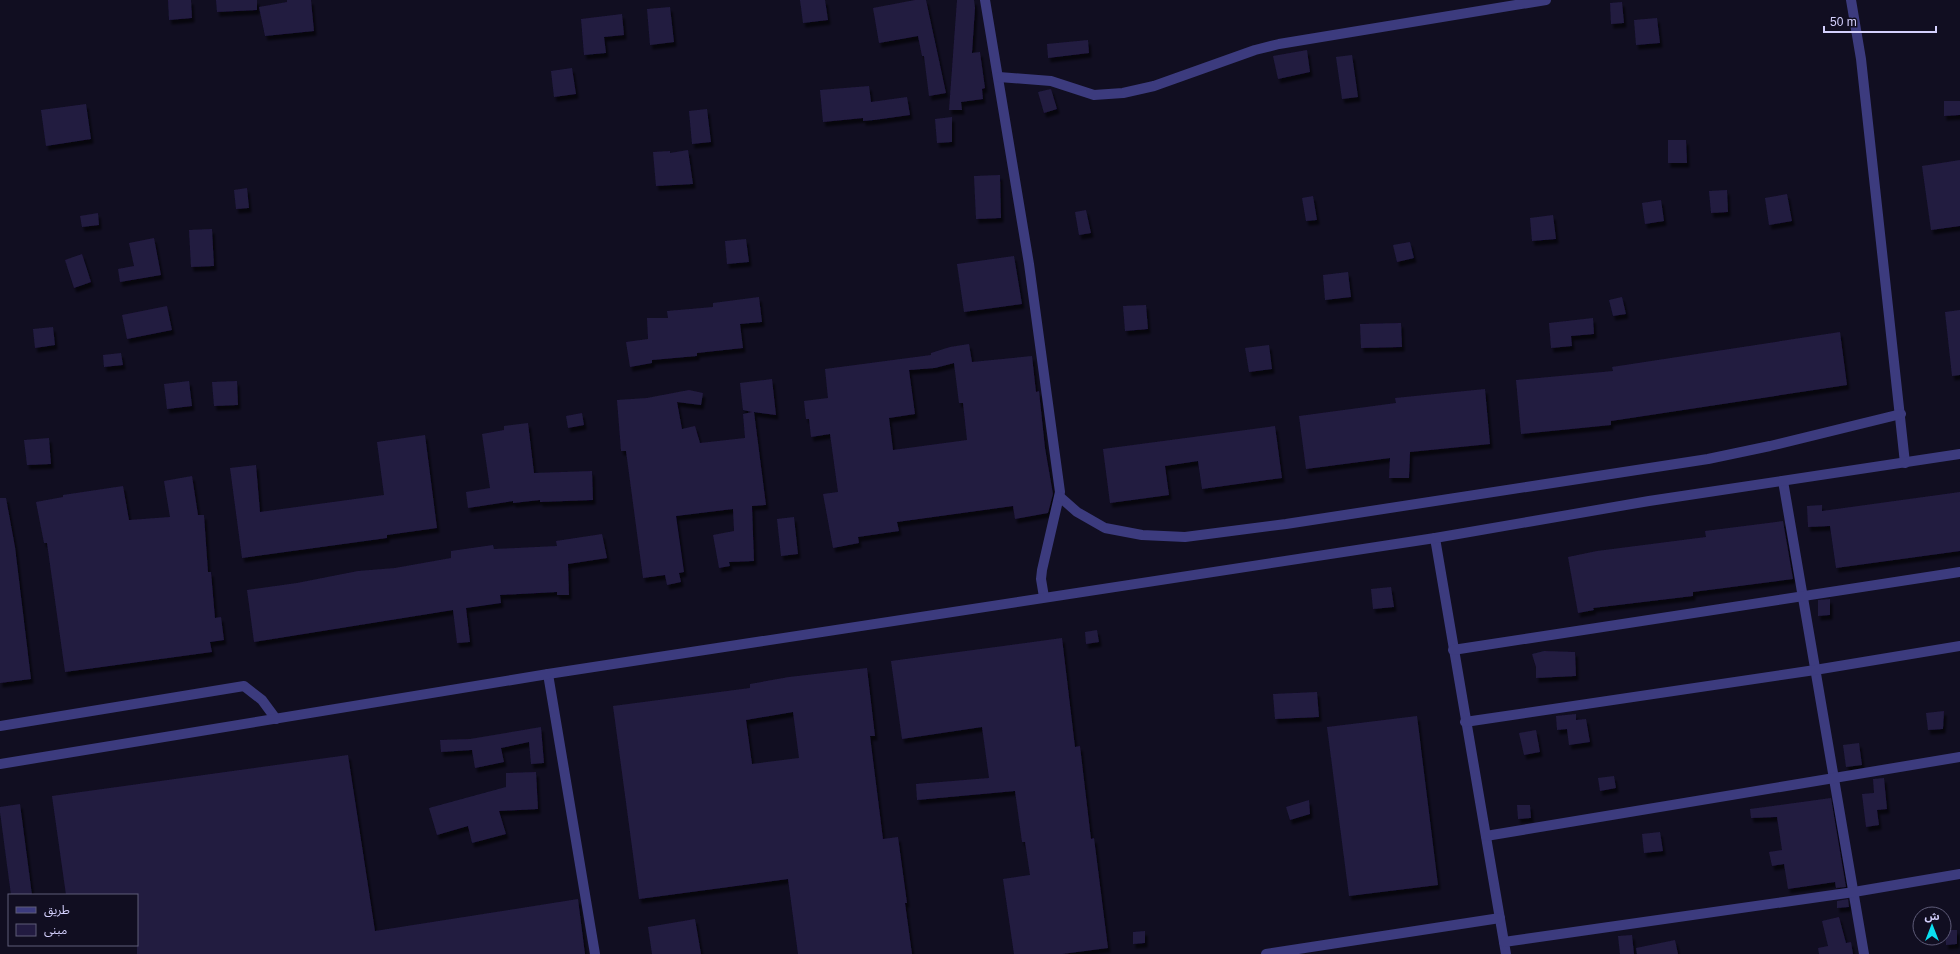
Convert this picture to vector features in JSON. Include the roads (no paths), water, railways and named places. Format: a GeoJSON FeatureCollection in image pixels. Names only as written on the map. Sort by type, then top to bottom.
{"type":"FeatureCollection","features":[{"type":"Feature","properties":{"kind":"street"},"geometry":{"type":"LineString","coordinates":[[985,0],[1029,264],[1060,497],[1042,570],[1041,580],[1044,597]]}},
{"type":"Feature","properties":{"kind":"street"},"geometry":{"type":"LineString","coordinates":[[999,77],[1052,81],[1094,95],[1123,93],[1154,86],[1255,50],[1279,44],[1546,0]]}},
{"type":"Feature","properties":{"kind":"street"},"geometry":{"type":"LineString","coordinates":[[1851,0],[1861,59],[1906,462]]}},
{"type":"Feature","properties":{"kind":"street"},"geometry":{"type":"LineString","coordinates":[[1060,497],[1076,512],[1105,528],[1142,535],[1185,537],[1286,524],[1708,459],[1770,446],[1901,414]]}},
{"type":"Feature","properties":{"kind":"street"},"geometry":{"type":"LineString","coordinates":[[0,764],[548,674],[1435,538],[1649,501],[1960,454]]}},
{"type":"Feature","properties":{"kind":"street"},"geometry":{"type":"LineString","coordinates":[[1783,481],[1814,670],[1835,779],[1864,954]]}},
{"type":"Feature","properties":{"kind":"street"},"geometry":{"type":"LineString","coordinates":[[1435,538],[1465,722],[1506,954]]}},
{"type":"Feature","properties":{"kind":"street"},"geometry":{"type":"LineString","coordinates":[[1453,650],[1960,572]]}},
{"type":"Feature","properties":{"kind":"street"},"geometry":{"type":"LineString","coordinates":[[1465,722],[1814,670],[1960,646]]}},
{"type":"Feature","properties":{"kind":"street"},"geometry":{"type":"LineString","coordinates":[[548,674],[595,954]]}},
{"type":"Feature","properties":{"kind":"street"},"geometry":{"type":"LineString","coordinates":[[0,726],[244,686],[262,700],[276,719]]}},
{"type":"Feature","properties":{"kind":"street"},"geometry":{"type":"LineString","coordinates":[[1486,836],[1960,757]]}},
{"type":"Feature","properties":{"kind":"street"},"geometry":{"type":"LineString","coordinates":[[1504,942],[1854,892],[1960,874]]}},
{"type":"Feature","properties":{"kind":"street"},"geometry":{"type":"LineString","coordinates":[[1266,954],[1500,918]]}}]}
